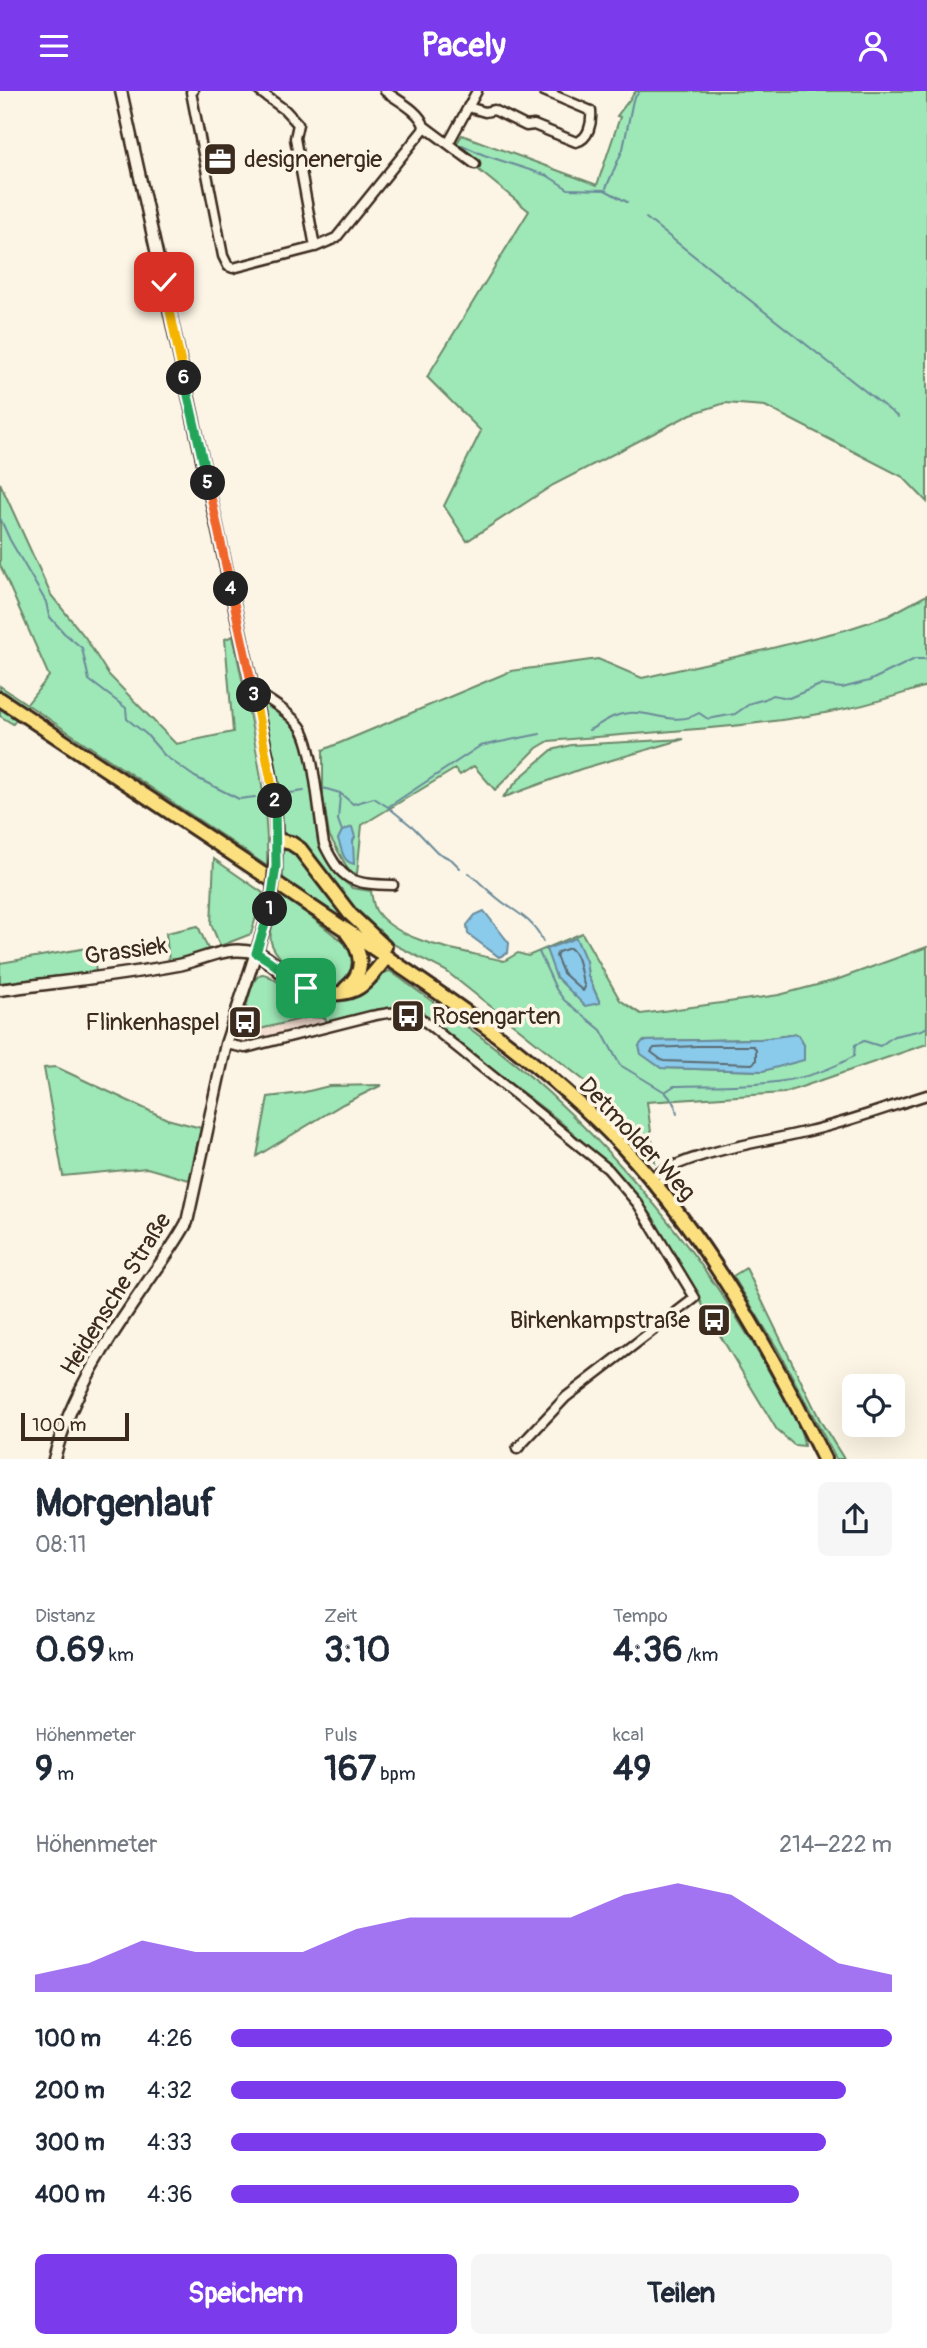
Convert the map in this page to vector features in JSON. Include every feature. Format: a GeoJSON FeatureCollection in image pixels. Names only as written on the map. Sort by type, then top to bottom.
{"type":"FeatureCollection","features":[{"type":"Feature","properties":{"kind":"main road"},"geometry":{"type":"LineString","coordinates":[[0,699],[418,978]]}},
{"type":"Feature","properties":{"kind":"main road"},"geometry":{"type":"LineString","coordinates":[[277,845],[291,843],[300,849],[350,914],[377,941],[399,957],[418,978]]}},
{"type":"Feature","properties":{"kind":"main road"},"geometry":{"type":"LineString","coordinates":[[340,925],[357,948],[361,965],[358,974],[342,992]]}},
{"type":"Feature","properties":{"kind":"main road"},"geometry":{"type":"LineString","coordinates":[[256,953],[266,957],[294,981],[320,992],[355,989],[387,957]]}},
{"type":"Feature","properties":{"kind":"main road","name":"Detmolder Weg"},"geometry":{"type":"LineString","coordinates":[[418,978],[554,1081],[603,1126],[653,1182],[696,1237],[755,1328],[824,1459]]}},
{"type":"Feature","properties":{"kind":"street"},"geometry":{"type":"LineString","coordinates":[[121,91],[255,696],[272,779],[277,845]]}},
{"type":"Feature","properties":{"kind":"street"},"geometry":{"type":"LineString","coordinates":[[192,91],[223,256],[228,267],[237,268],[315,247],[336,238],[423,130],[423,121],[418,115],[385,91]]}},
{"type":"Feature","properties":{"kind":"street"},"geometry":{"type":"LineString","coordinates":[[259,91],[285,110],[298,124],[295,138],[315,247]]}},
{"type":"Feature","properties":{"kind":"street"},"geometry":{"type":"LineString","coordinates":[[449,144],[477,91]]}},
{"type":"Feature","properties":{"kind":"street"},"geometry":{"type":"LineString","coordinates":[[468,107],[485,113],[494,110],[526,126],[534,125],[576,142],[582,141],[587,136],[591,111],[544,91]]}},
{"type":"Feature","properties":{"kind":"street"},"geometry":{"type":"LineString","coordinates":[[424,126],[475,164]]}},
{"type":"Feature","properties":{"kind":"street"},"geometry":{"type":"LineString","coordinates":[[255,696],[261,695],[289,714],[302,728],[310,751],[324,844],[330,857],[339,869],[354,881],[361,884],[393,885]]}},
{"type":"Feature","properties":{"kind":"street","name":"Heidensche Straße"},"geometry":{"type":"LineString","coordinates":[[54,1459],[80,1389],[187,1222],[226,1044],[271,907],[277,845]]}},
{"type":"Feature","properties":{"kind":"street","name":"Grassiek"},"geometry":{"type":"LineString","coordinates":[[0,990],[180,964],[230,950],[240,949],[256,953]]}},
{"type":"Feature","properties":{"kind":"street","name":"Detmolder Weg"},"geometry":{"type":"LineString","coordinates":[[226,1044],[245,1048],[392,1012],[418,1016],[608,1170],[644,1214],[695,1298],[566,1397],[517,1449]]}},
{"type":"Feature","properties":{"kind":"street"},"geometry":{"type":"LineString","coordinates":[[653,1182],[670,1173],[673,1166],[691,1158],[812,1130],[927,1095]]}},
{"type":"Feature","properties":{"kind":"shaded area"},"geometry":{"type":"Polygon","coordinates":[[[309,1017],[326,1018],[327,1022],[268,1039],[256,1030],[309,1017]]]}},
{"type":"Feature","properties":{"kind":"green space"},"geometry":{"type":"Polygon","coordinates":[[[636,91],[927,91],[927,502],[903,477],[765,406],[725,403],[691,414],[553,485],[467,541],[444,506],[481,431],[427,377],[529,211],[453,149],[462,135],[597,185],[620,117],[617,116],[636,91]]]}},
{"type":"Feature","properties":{"kind":"green space"},"geometry":{"type":"Polygon","coordinates":[[[0,483],[51,595],[85,637],[108,674],[176,744],[233,732],[225,639],[233,636],[261,780],[267,866],[28,705],[13,724],[0,716],[0,686],[27,704],[49,676],[0,565],[0,483]]]}},
{"type":"Feature","properties":{"kind":"green space"},"geometry":{"type":"Polygon","coordinates":[[[927,595],[927,686],[876,702],[808,716],[697,729],[549,741],[537,748],[495,790],[474,766],[460,775],[455,769],[362,825],[357,874],[349,871],[329,835],[323,797],[323,750],[511,671],[598,659],[642,678],[845,630],[888,616],[927,595]]]}},
{"type":"Feature","properties":{"kind":"green space"},"geometry":{"type":"Polygon","coordinates":[[[265,703],[285,716],[296,730],[306,751],[320,849],[336,874],[352,888],[371,891],[377,912],[401,932],[435,945],[504,961],[518,953],[528,956],[582,933],[620,1000],[641,1014],[779,995],[836,980],[927,947],[927,1044],[784,1093],[647,1102],[655,1162],[620,1116],[586,1082],[446,971],[391,943],[353,913],[281,830],[279,790],[263,707],[265,703]],[[547,949],[600,1003],[588,976],[586,961],[547,949]],[[797,1034],[761,1039],[643,1041],[639,1046],[661,1068],[763,1071],[804,1045],[797,1034]]]}},
{"type":"Feature","properties":{"kind":"green space"},"geometry":{"type":"Polygon","coordinates":[[[684,739],[581,769],[502,798],[552,750],[571,745],[684,739]]]}},
{"type":"Feature","properties":{"kind":"green space"},"geometry":{"type":"Polygon","coordinates":[[[287,849],[297,852],[358,931],[283,880],[283,851],[287,849]]]}},
{"type":"Feature","properties":{"kind":"green space"},"geometry":{"type":"Polygon","coordinates":[[[214,859],[263,893],[251,934],[220,946],[211,924],[214,859]]]}},
{"type":"Feature","properties":{"kind":"green space"},"geometry":{"type":"Polygon","coordinates":[[[282,894],[347,945],[353,967],[342,984],[327,988],[309,984],[294,973],[275,951],[271,942],[271,930],[282,894]]]}},
{"type":"Feature","properties":{"kind":"green space"},"geometry":{"type":"Polygon","coordinates":[[[198,926],[209,951],[169,962],[166,933],[198,926]]]}},
{"type":"Feature","properties":{"kind":"green space"},"geometry":{"type":"Polygon","coordinates":[[[93,947],[96,972],[0,983],[0,963],[93,947]]]}},
{"type":"Feature","properties":{"kind":"green space"},"geometry":{"type":"Polygon","coordinates":[[[390,971],[530,1076],[581,1124],[640,1188],[695,1256],[744,1328],[795,1417],[804,1446],[794,1445],[777,1430],[651,1214],[606,1162],[557,1119],[415,1010],[382,1009],[327,1022],[325,1018],[309,1017],[256,1030],[246,1007],[253,983],[262,974],[310,1001],[322,1002],[355,995],[380,975],[390,971]]]}},
{"type":"Feature","properties":{"kind":"green space"},"geometry":{"type":"Polygon","coordinates":[[[56,1067],[167,1119],[201,1128],[189,1180],[147,1168],[63,1176],[44,1068],[56,1067]]]}},
{"type":"Feature","properties":{"kind":"green space"},"geometry":{"type":"Polygon","coordinates":[[[382,1085],[343,1104],[257,1156],[268,1097],[329,1086],[382,1085]]]}},
{"type":"Feature","properties":{"kind":"green space"},"geometry":{"type":"Polygon","coordinates":[[[746,1268],[821,1422],[844,1459],[836,1459],[777,1348],[733,1276],[746,1268]]]}},
{"type":"Feature","properties":{"kind":"water"},"geometry":{"type":"Polygon","coordinates":[[[352,827],[355,837],[354,864],[345,858],[338,839],[342,831],[352,827]]]}},
{"type":"Feature","properties":{"kind":"water"},"geometry":{"type":"Polygon","coordinates":[[[484,911],[509,943],[508,953],[499,957],[468,934],[467,925],[475,915],[484,911]]]}},
{"type":"Feature","properties":{"kind":"water"},"geometry":{"type":"Polygon","coordinates":[[[576,938],[600,1003],[585,1006],[556,977],[546,949],[576,938]]]}},
{"type":"Feature","properties":{"kind":"water"},"geometry":{"type":"Polygon","coordinates":[[[797,1034],[804,1045],[804,1060],[763,1071],[661,1068],[641,1054],[639,1046],[643,1041],[761,1039],[797,1034]]]}},
{"type":"Feature","properties":{"kind":"waterway"},"geometry":{"type":"LineString","coordinates":[[606,188],[623,149],[633,100],[640,91]]}},
{"type":"Feature","properties":{"kind":"waterway"},"geometry":{"type":"LineString","coordinates":[[462,145],[548,176],[568,189],[605,190],[627,202]]}},
{"type":"Feature","properties":{"kind":"waterway"},"geometry":{"type":"LineString","coordinates":[[646,218],[898,417]]}},
{"type":"Feature","properties":{"kind":"waterway"},"geometry":{"type":"LineString","coordinates":[[0,518],[46,602],[49,616],[82,648],[89,680],[126,708],[127,719],[146,734],[165,756],[195,777],[239,799],[255,797]]}},
{"type":"Feature","properties":{"kind":"waterway"},"geometry":{"type":"LineString","coordinates":[[589,730],[613,717],[629,713],[673,719],[699,713],[708,719],[735,714],[751,703],[772,695],[789,698],[820,685],[842,688],[869,681],[915,659],[927,659]]}},
{"type":"Feature","properties":{"kind":"waterway"},"geometry":{"type":"LineString","coordinates":[[388,807],[480,746],[540,734]]}},
{"type":"Feature","properties":{"kind":"waterway"},"geometry":{"type":"LineString","coordinates":[[323,788],[340,793],[353,804],[374,798],[414,828],[437,852],[460,868]]}},
{"type":"Feature","properties":{"kind":"waterway"},"geometry":{"type":"LineString","coordinates":[[290,793],[304,791]]}},
{"type":"Feature","properties":{"kind":"waterway"},"geometry":{"type":"LineString","coordinates":[[340,795],[338,820],[342,831]]}},
{"type":"Feature","properties":{"kind":"waterway"},"geometry":{"type":"LineString","coordinates":[[469,873],[528,921],[543,942]]}},
{"type":"Feature","properties":{"kind":"waterway"},"geometry":{"type":"LineString","coordinates":[[539,952],[556,989],[564,1000],[601,1030],[620,1065],[665,1092],[674,1086],[744,1085],[811,1075],[854,1056],[855,1045],[864,1041],[880,1046],[894,1036],[927,1027]]}},
{"type":"Feature","properties":{"kind":"waterway"},"geometry":{"type":"LineString","coordinates":[[665,1092],[675,1104],[677,1114]]}},
{"type":"Feature","properties":{"kind":"place","name":"designenergie"},"geometry":{"type":"Point","coordinates":[220,159]}},
{"type":"Feature","properties":{"kind":"place","name":"Rosengarten"},"geometry":{"type":"Point","coordinates":[408,1016]}},
{"type":"Feature","properties":{"kind":"place","name":"Flinkenhaspel"},"geometry":{"type":"Point","coordinates":[245,1022]}},
{"type":"Feature","properties":{"kind":"place","name":"Birkenkampstraße"},"geometry":{"type":"Point","coordinates":[714,1320]}},
{"type":"Feature","properties":{"kind":"route"},"geometry":{"type":"LineString","coordinates":[[164,282],[272,779],[277,840],[274,888],[271,907],[256,953],[276,964],[306,988]]}}]}
